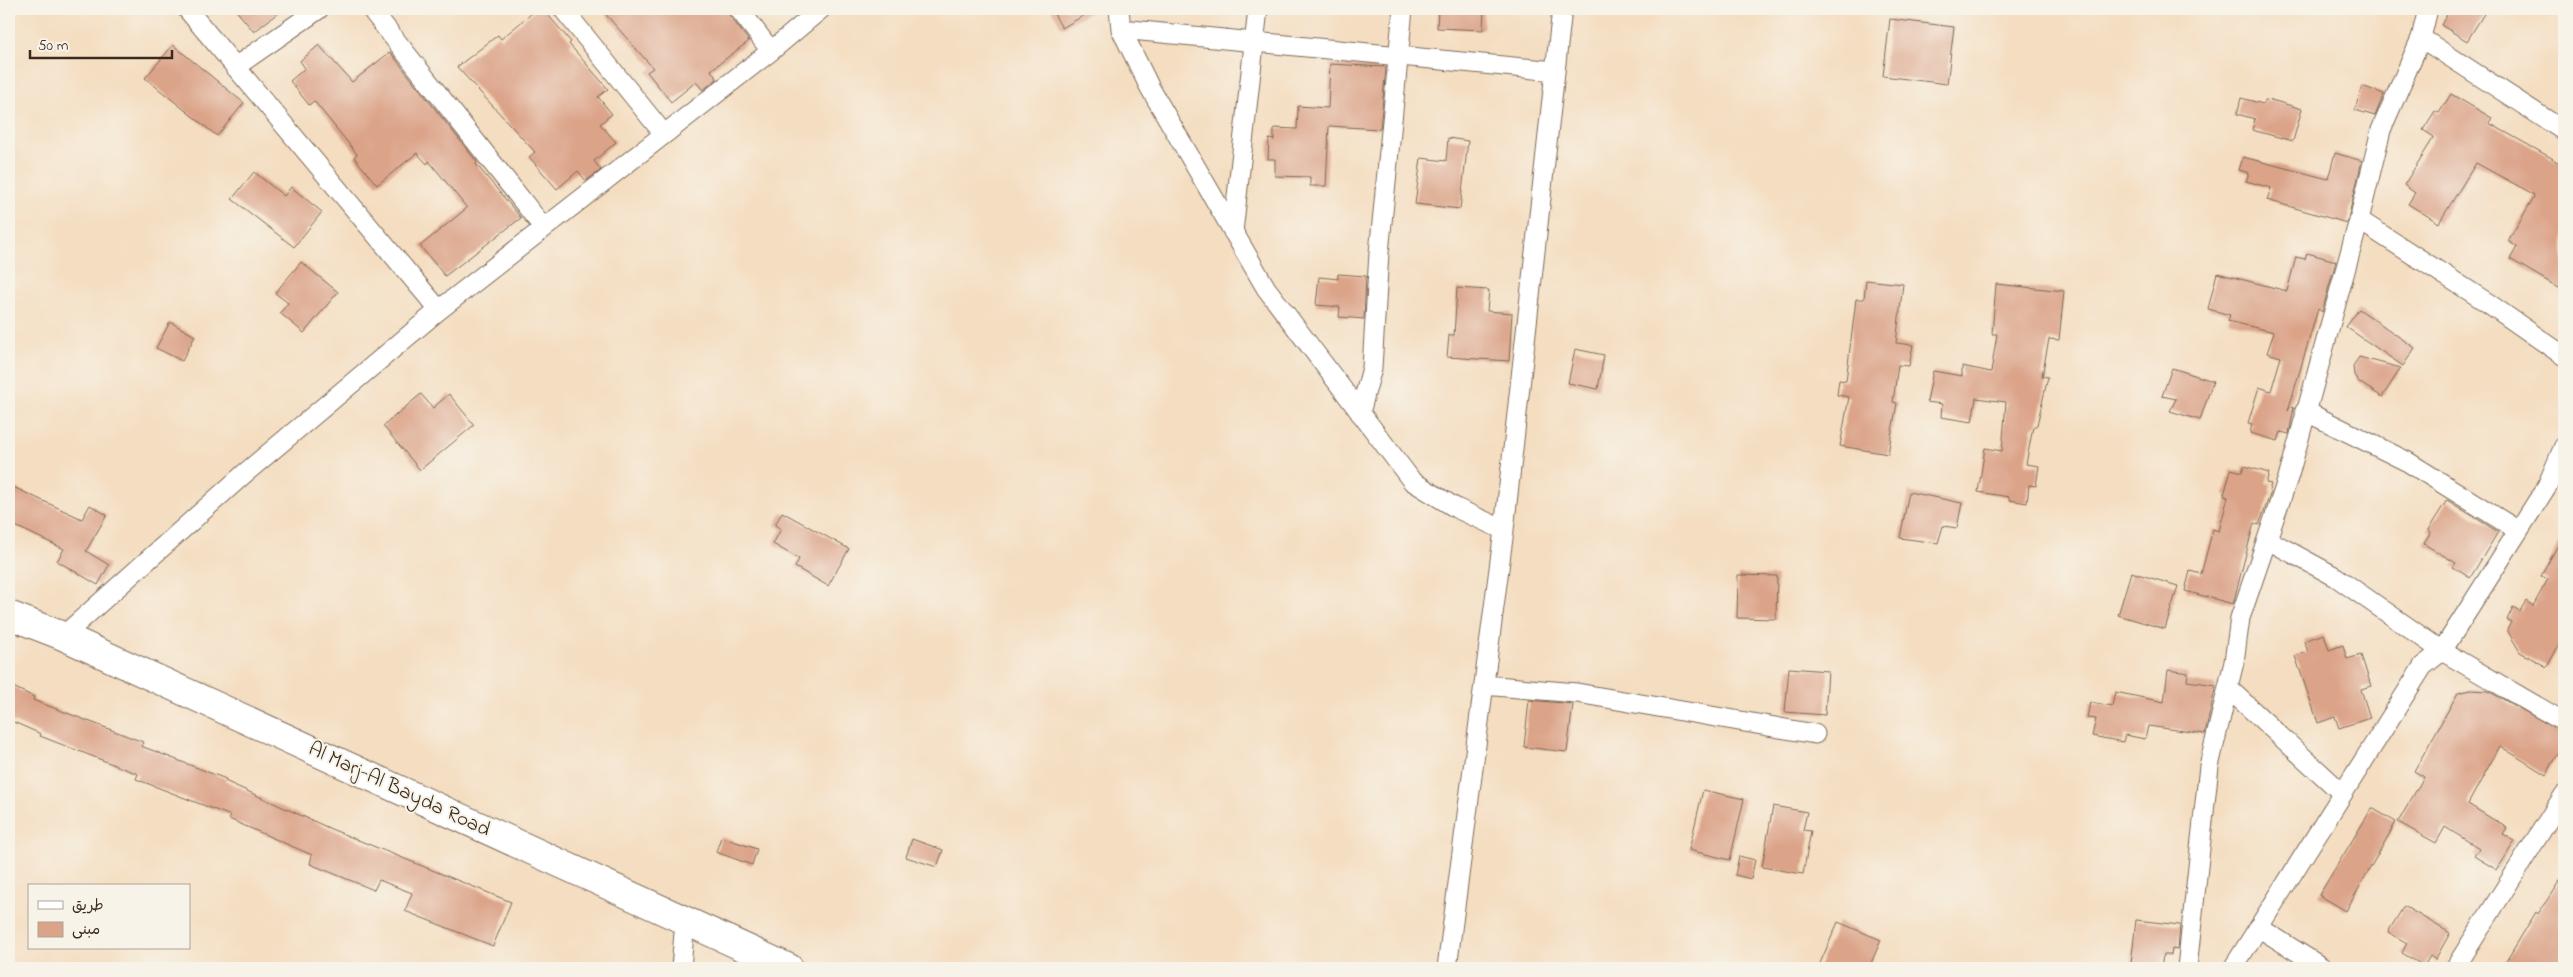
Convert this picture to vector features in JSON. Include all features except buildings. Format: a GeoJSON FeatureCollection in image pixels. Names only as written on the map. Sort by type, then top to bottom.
{"type":"FeatureCollection","features":[{"type":"Feature","properties":{"kind":"highway","name":"Al Marj-Al Bayda Road"},"geometry":{"type":"LineString","coordinates":[[9,615],[63,636],[789,968]]}},
{"type":"Feature","properties":{"kind":"street"},"geometry":{"type":"LineString","coordinates":[[187,9],[439,310]]}},
{"type":"Feature","properties":{"kind":"street"},"geometry":{"type":"LineString","coordinates":[[235,68],[319,9]]}},
{"type":"Feature","properties":{"kind":"street"},"geometry":{"type":"LineString","coordinates":[[371,9],[543,227]]}},
{"type":"Feature","properties":{"kind":"street"},"geometry":{"type":"LineString","coordinates":[[563,9],[663,133]]}},
{"type":"Feature","properties":{"kind":"street"},"geometry":{"type":"LineString","coordinates":[[739,9],[771,51]]}},
{"type":"Feature","properties":{"kind":"street"},"geometry":{"type":"LineString","coordinates":[[63,636],[244,474],[439,310],[663,133],[771,51],[821,9]]}},
{"type":"Feature","properties":{"kind":"street"},"geometry":{"type":"LineString","coordinates":[[1119,9],[1121,29],[1150,88],[1266,288],[1412,481],[1456,508],[1504,530]]}},
{"type":"Feature","properties":{"kind":"street"},"geometry":{"type":"LineString","coordinates":[[1233,232],[1258,9]]}},
{"type":"Feature","properties":{"kind":"street"},"geometry":{"type":"LineString","coordinates":[[1360,414],[1372,368],[1379,253],[1403,9]]}},
{"type":"Feature","properties":{"kind":"street"},"geometry":{"type":"LineString","coordinates":[[1447,968],[1504,530],[1562,9]]}},
{"type":"Feature","properties":{"kind":"street"},"geometry":{"type":"LineString","coordinates":[[2187,968],[2209,766],[2228,689],[2240,618],[2289,475],[2305,411],[2359,220],[2381,130],[2421,38],[2428,9]]}},
{"type":"Feature","properties":{"kind":"street"},"geometry":{"type":"LineString","coordinates":[[1121,29],[1254,40],[1556,71]]}},
{"type":"Feature","properties":{"kind":"street"},"geometry":{"type":"LineString","coordinates":[[2421,38],[2564,131]]}},
{"type":"Feature","properties":{"kind":"street"},"geometry":{"type":"LineString","coordinates":[[2359,220],[2488,302],[2564,356]]}},
{"type":"Feature","properties":{"kind":"street"},"geometry":{"type":"LineString","coordinates":[[2305,411],[2408,462],[2517,530]]}},
{"type":"Feature","properties":{"kind":"street"},"geometry":{"type":"LineString","coordinates":[[2233,968],[2422,666],[2442,651],[2517,530],[2560,466],[2564,446]]}},
{"type":"Feature","properties":{"kind":"street"},"geometry":{"type":"LineString","coordinates":[[2268,540],[2336,577],[2442,651],[2564,722]]}},
{"type":"Feature","properties":{"kind":"street"},"geometry":{"type":"LineString","coordinates":[[1484,685],[1577,693],[1815,734]]}},
{"type":"Feature","properties":{"kind":"street"},"geometry":{"type":"LineString","coordinates":[[2228,689],[2342,793]]}},
{"type":"Feature","properties":{"kind":"street"},"geometry":{"type":"LineString","coordinates":[[2455,968],[2564,795]]}},
{"type":"Feature","properties":{"kind":"street"},"geometry":{"type":"LineString","coordinates":[[681,968],[685,921]]}},
{"type":"Feature","properties":{"kind":"street"},"geometry":{"type":"LineString","coordinates":[[2258,927],[2324,968]]}}]}
